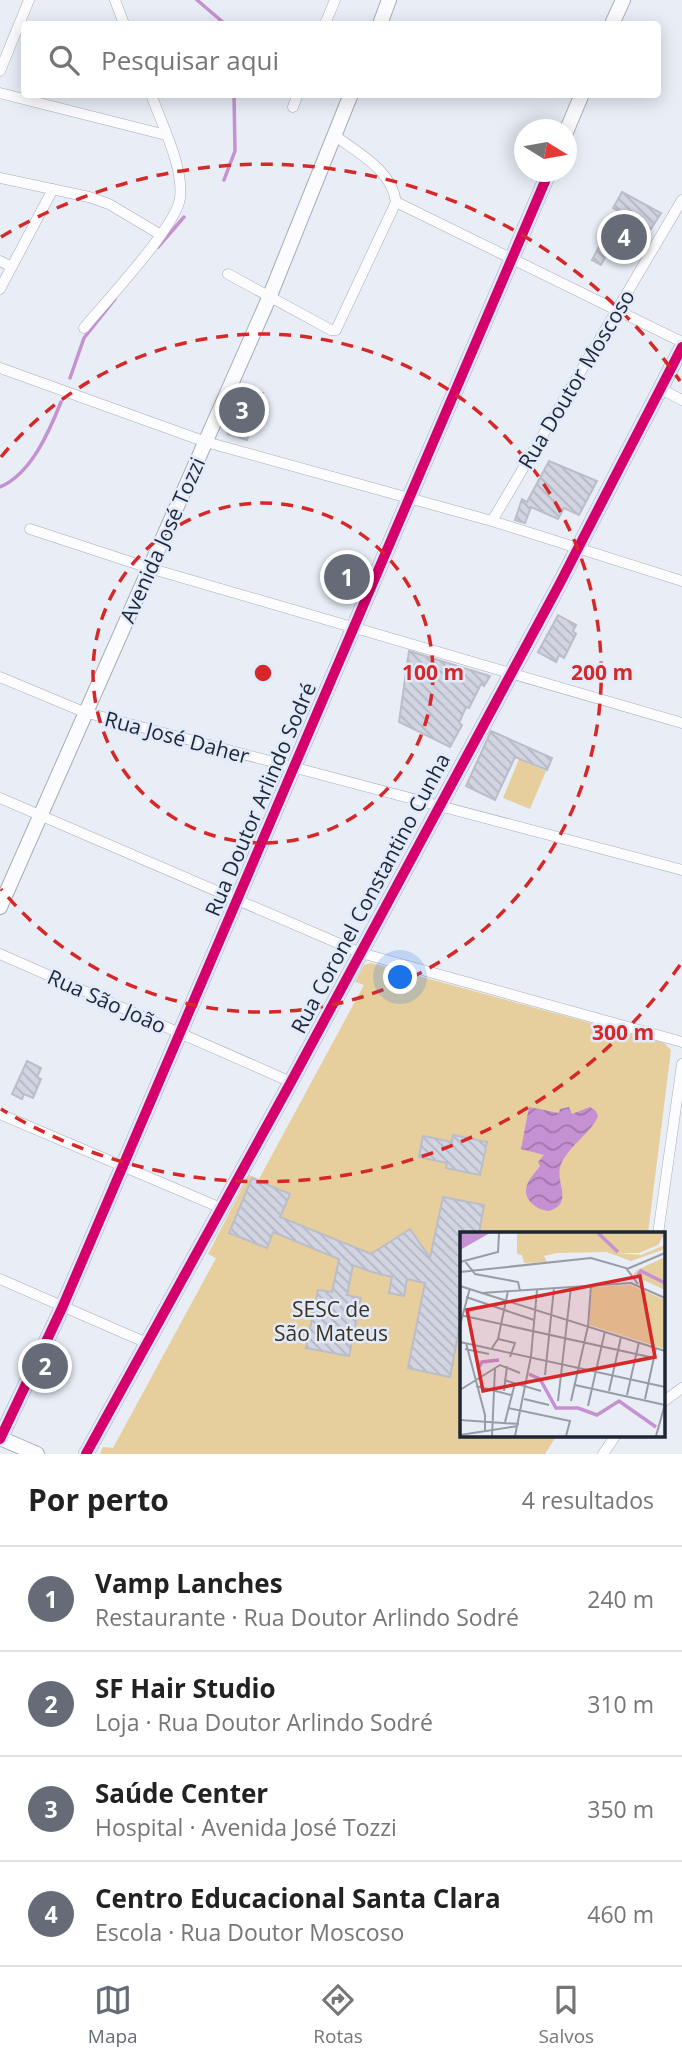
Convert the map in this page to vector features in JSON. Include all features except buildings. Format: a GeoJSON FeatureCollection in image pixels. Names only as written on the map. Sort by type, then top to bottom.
{"type":"FeatureCollection","features":[{"type":"Feature","properties":{"kind":"street"},"geometry":{"type":"LineString","coordinates":[[0,71],[29,0]]}},
{"type":"Feature","properties":{"kind":"street"},"geometry":{"type":"LineString","coordinates":[[115,0],[123,21]]}},
{"type":"Feature","properties":{"kind":"street"},"geometry":{"type":"LineString","coordinates":[[326,21],[335,0]]}},
{"type":"Feature","properties":{"kind":"street"},"geometry":{"type":"LineString","coordinates":[[381,21],[389,0]]}},
{"type":"Feature","properties":{"kind":"street"},"geometry":{"type":"LineString","coordinates":[[613,21],[623,0]]}},
{"type":"Feature","properties":{"kind":"street"},"geometry":{"type":"LineString","coordinates":[[0,93],[166,135]]}},
{"type":"Feature","properties":{"kind":"street"},"geometry":{"type":"LineString","coordinates":[[84,327],[161,235],[174,217],[180,199],[179,175],[152,98]]}},
{"type":"Feature","properties":{"kind":"street"},"geometry":{"type":"LineString","coordinates":[[293,107],[296,98]]}},
{"type":"Feature","properties":{"kind":"street","name":"Avenida José Tozzi"},"geometry":{"type":"LineString","coordinates":[[0,907],[269,298],[349,98]]}},
{"type":"Feature","properties":{"kind":"street"},"geometry":{"type":"LineString","coordinates":[[571,119],[580,98]]}},
{"type":"Feature","properties":{"kind":"street"},"geometry":{"type":"LineString","coordinates":[[228,274],[333,331],[338,328],[396,202],[395,193],[386,175],[334,135]]}},
{"type":"Feature","properties":{"kind":"street"},"geometry":{"type":"LineString","coordinates":[[0,178],[109,204],[161,235]]}},
{"type":"Feature","properties":{"kind":"street","name":"Rua Doutor Arlindo Sodré"},"geometry":{"type":"LineString","coordinates":[[0,1438],[62,1308],[408,497],[546,182]]}},
{"type":"Feature","properties":{"kind":"street"},"geometry":{"type":"LineString","coordinates":[[0,289],[53,189]]}},
{"type":"Feature","properties":{"kind":"street","name":"Rua Doutor Moscoso"},"geometry":{"type":"LineString","coordinates":[[492,522],[682,200]]}},
{"type":"Feature","properties":{"kind":"street"},"geometry":{"type":"LineString","coordinates":[[396,202],[682,342]]}},
{"type":"Feature","properties":{"kind":"street"},"geometry":{"type":"LineString","coordinates":[[0,261],[12,267]]}},
{"type":"Feature","properties":{"kind":"street","name":"Rua Coronel Constantino Cunha"},"geometry":{"type":"LineString","coordinates":[[86,1454],[291,1082],[578,548],[682,347]]}},
{"type":"Feature","properties":{"kind":"street"},"geometry":{"type":"LineString","coordinates":[[0,368],[206,442],[408,497],[682,581]]}},
{"type":"Feature","properties":{"kind":"street"},"geometry":{"type":"LineString","coordinates":[[662,389],[682,400]]}},
{"type":"Feature","properties":{"kind":"street"},"geometry":{"type":"LineString","coordinates":[[30,529],[149,568],[682,723]]}},
{"type":"Feature","properties":{"kind":"street","name":"Rua José Daher"},"geometry":{"type":"LineString","coordinates":[[0,677],[84,712],[682,870]]}},
{"type":"Feature","properties":{"kind":"street"},"geometry":{"type":"LineString","coordinates":[[0,798],[360,953],[682,1042]]}},
{"type":"Feature","properties":{"kind":"street","name":"Rua São João"},"geometry":{"type":"LineString","coordinates":[[0,954],[291,1082]]}},
{"type":"Feature","properties":{"kind":"street"},"geometry":{"type":"LineString","coordinates":[[658,1232],[682,1064]]}},
{"type":"Feature","properties":{"kind":"street"},"geometry":{"type":"LineString","coordinates":[[0,1114],[221,1208]]}},
{"type":"Feature","properties":{"kind":"street"},"geometry":{"type":"LineString","coordinates":[[0,1279],[147,1343]]}},
{"type":"Feature","properties":{"kind":"street"},"geometry":{"type":"LineString","coordinates":[[664,1401],[682,1388]]}},
{"type":"Feature","properties":{"kind":"street"},"geometry":{"type":"LineString","coordinates":[[603,1454],[615,1436]]}},
{"type":"Feature","properties":{"kind":"street"},"geometry":{"type":"LineString","coordinates":[[0,1438],[37,1454]]}},
{"type":"Feature","properties":{"kind":"green space"},"geometry":{"type":"Polygon","coordinates":[[[519,759],[546,771],[530,809],[503,798],[519,759]]]}},
{"type":"Feature","properties":{"kind":"green space","name":"SESC de São Mateus"},"geometry":{"type":"Polygon","coordinates":[[[371,963],[664,1043],[671,1050],[648,1232],[460,1232],[460,1436],[556,1436],[545,1454],[100,1454],[103,1447],[113,1448],[216,1258],[208,1254],[249,1175],[259,1179],[364,985],[355,982],[364,965],[371,963]]]}},
{"type":"Feature","properties":{"kind":"water"},"geometry":{"type":"Polygon","coordinates":[[[529,1107],[559,1113],[560,1109],[569,1107],[572,1114],[590,1107],[598,1116],[561,1164],[561,1203],[549,1211],[535,1206],[529,1200],[526,1190],[540,1166],[538,1162],[544,1155],[521,1149],[529,1107]]]}},
{"type":"Feature","properties":{"kind":"waterway"},"geometry":{"type":"LineString","coordinates":[[197,0],[222,21]]}},
{"type":"Feature","properties":{"kind":"waterway"},"geometry":{"type":"LineString","coordinates":[[224,180],[235,151],[234,98]]}},
{"type":"Feature","properties":{"kind":"waterway"},"geometry":{"type":"LineString","coordinates":[[158,247],[184,217]]}},
{"type":"Feature","properties":{"kind":"waterway"},"geometry":{"type":"LineString","coordinates":[[70,378],[84,338],[115,299]]}},
{"type":"Feature","properties":{"kind":"waterway"},"geometry":{"type":"LineString","coordinates":[[0,487],[21,472],[38,451],[61,402]]}},
{"type":"Feature","properties":{"kind":"cycle path"},"geometry":{"type":"LineString","coordinates":[[0,1439],[62,1308],[545,182]]}},
{"type":"Feature","properties":{"kind":"cycle path"},"geometry":{"type":"LineString","coordinates":[[86,1454],[291,1082],[559,585],[682,347]]}},
{"type":"Feature","properties":{"kind":"place","name":"Centro Educacional Santa Clara"},"geometry":{"type":"Point","coordinates":[624,237]}},
{"type":"Feature","properties":{"kind":"place","name":"Saúde Center"},"geometry":{"type":"Point","coordinates":[242,410]}},
{"type":"Feature","properties":{"kind":"place","name":"Vamp Lanches"},"geometry":{"type":"Point","coordinates":[347,577]}},
{"type":"Feature","properties":{"kind":"place","name":"SF Hair Studio"},"geometry":{"type":"Point","coordinates":[45,1366]}}]}
